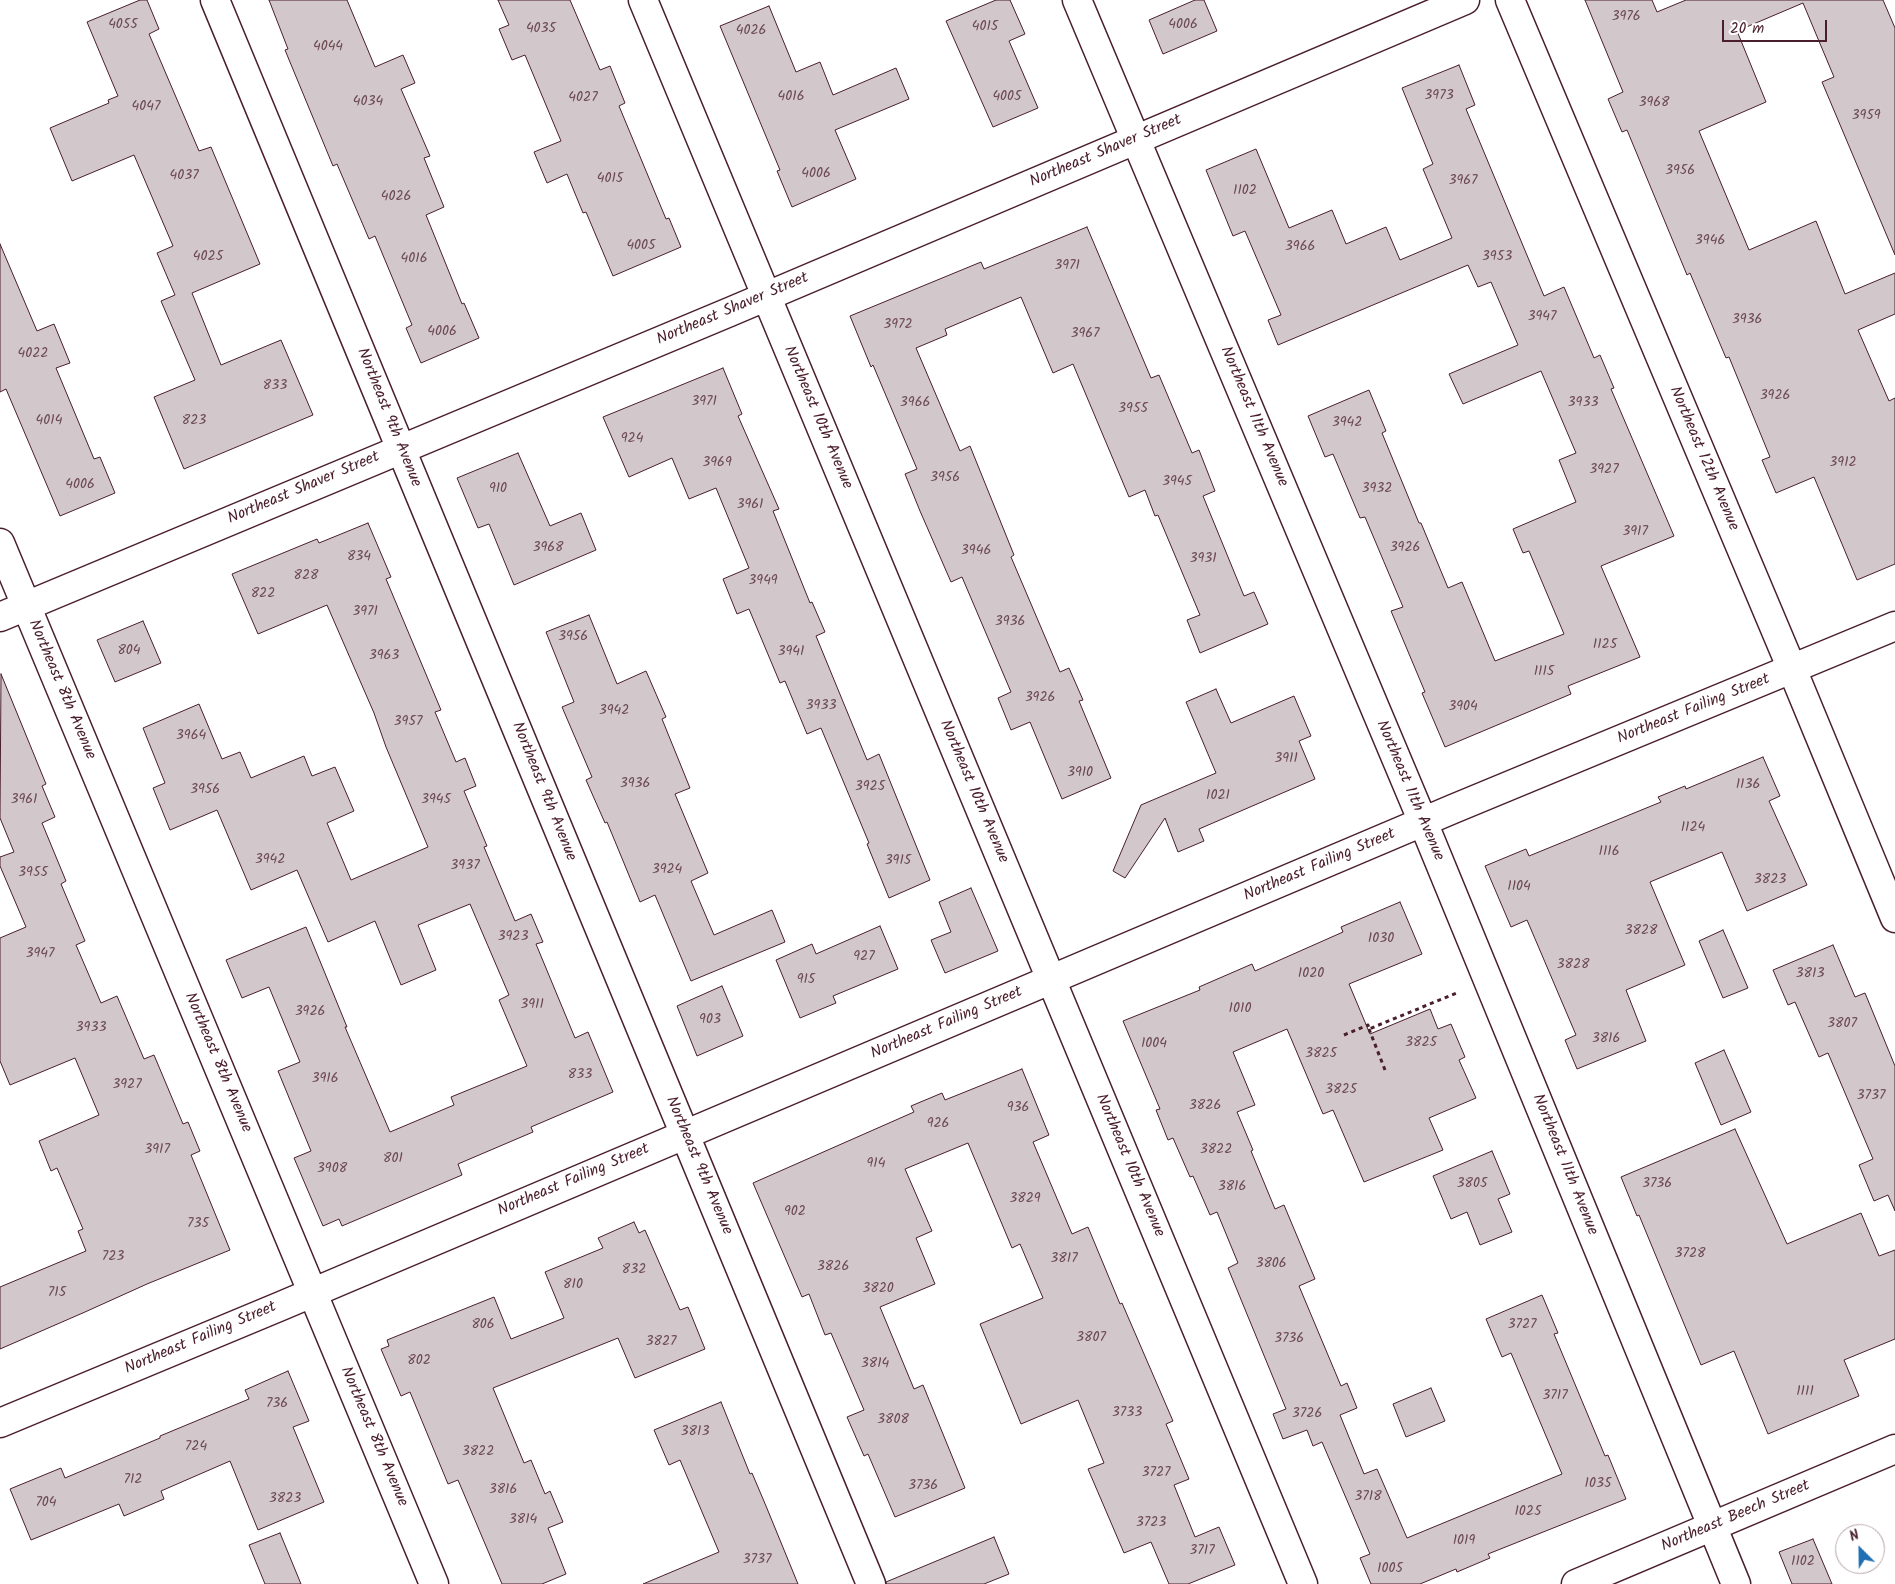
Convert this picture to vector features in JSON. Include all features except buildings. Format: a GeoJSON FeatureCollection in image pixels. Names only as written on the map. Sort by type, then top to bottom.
{"type":"FeatureCollection","features":[{"type":"Feature","properties":{"kind":"street","name":"Northeast 9th Avenue"},"geometry":{"type":"LineString","coordinates":[[215,0],[871,1584]]}},
{"type":"Feature","properties":{"kind":"street","name":"Northeast 10th Avenue"},"geometry":{"type":"LineString","coordinates":[[643,0],[1303,1584]]}},
{"type":"Feature","properties":{"kind":"street","name":"Northeast 11th Avenue"},"geometry":{"type":"LineString","coordinates":[[1077,0],[1423,822],[1736,1584]]}},
{"type":"Feature","properties":{"kind":"street","name":"Northeast Shaver Street"},"geometry":{"type":"LineString","coordinates":[[0,617],[1465,0]]}},
{"type":"Feature","properties":{"kind":"street","name":"Northeast 12th Avenue"},"geometry":{"type":"LineString","coordinates":[[1510,0],[1895,918]]}},
{"type":"Feature","properties":{"kind":"street","name":"Northeast 8th Avenue"},"geometry":{"type":"LineString","coordinates":[[0,543],[434,1584]]}},
{"type":"Feature","properties":{"kind":"street","name":"Northeast Failing Street"},"geometry":{"type":"LineString","coordinates":[[0,1423],[313,1293],[1423,822],[1895,626]]}},
{"type":"Feature","properties":{"kind":"street","name":"Northeast Beech Street"},"geometry":{"type":"LineString","coordinates":[[1576,1584],[1895,1449]]}},
{"type":"Feature","properties":{"kind":"path"},"geometry":{"type":"LineString","coordinates":[[1369,1029],[1488,981]]}},
{"type":"Feature","properties":{"kind":"path"},"geometry":{"type":"LineString","coordinates":[[1344,1035],[1368,1026],[1385,1070]]}}]}
